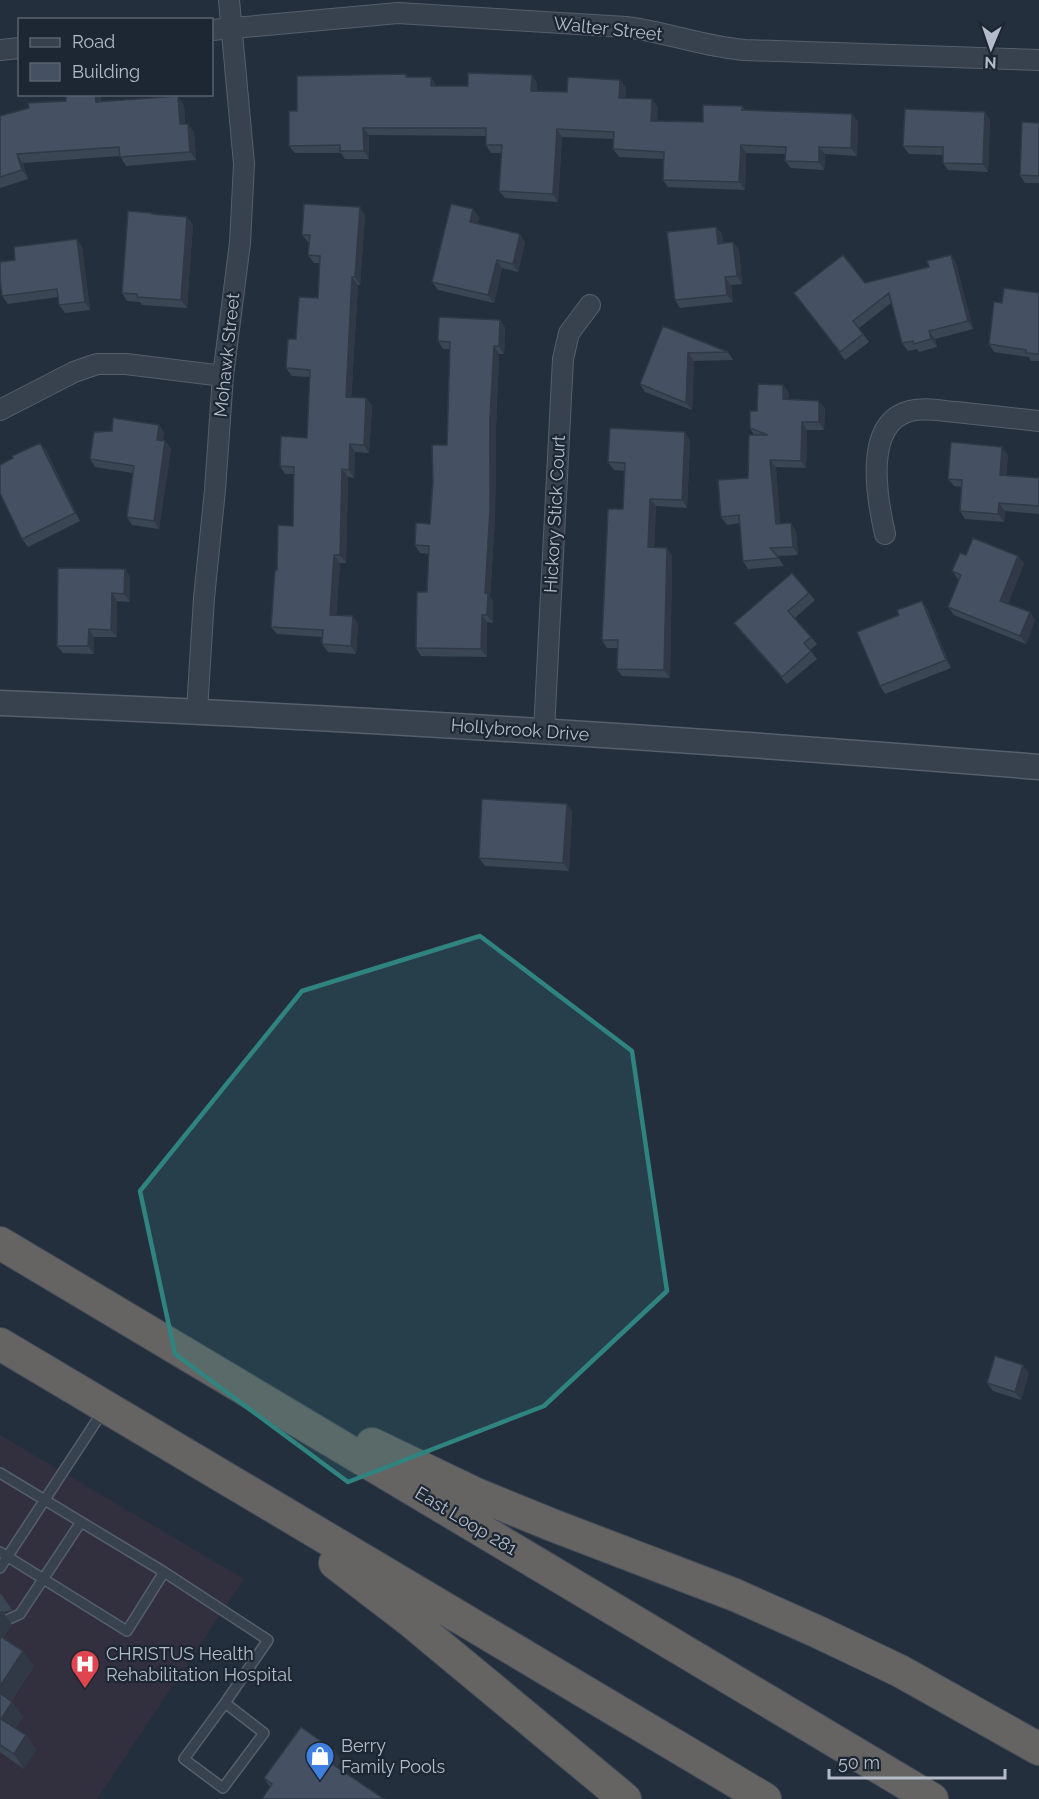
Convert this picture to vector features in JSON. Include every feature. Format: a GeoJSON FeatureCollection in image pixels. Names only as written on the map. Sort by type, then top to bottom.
{"type":"FeatureCollection","features":[{"type":"Feature","properties":{"kind":"highway","name":"East Loop 281"},"geometry":{"type":"LineString","coordinates":[[0,1243],[924,1794]]}},
{"type":"Feature","properties":{"kind":"highway"},"geometry":{"type":"LineString","coordinates":[[0,1344],[765,1799]]}},
{"type":"Feature","properties":{"kind":"highway"},"geometry":{"type":"LineString","coordinates":[[270,1403],[387,1450],[509,1508],[735,1595],[818,1632],[900,1671],[1039,1749]]}},
{"type":"Feature","properties":{"kind":"highway"},"geometry":{"type":"LineString","coordinates":[[233,1482],[408,1619],[625,1799]]}},
{"type":"Feature","properties":{"kind":"street","name":"Mohawk Street"},"geometry":{"type":"LineString","coordinates":[[197,711],[223,376],[240,243],[244,190],[244,164],[229,0]]}},
{"type":"Feature","properties":{"kind":"street","name":"Walter Street"},"geometry":{"type":"LineString","coordinates":[[213,30],[411,14],[626,27],[653,31],[709,46],[745,50],[1039,60]]}},
{"type":"Feature","properties":{"kind":"street"},"geometry":{"type":"LineString","coordinates":[[0,50],[18,48]]}},
{"type":"Feature","properties":{"kind":"street","name":"Hickory Stick Court"},"geometry":{"type":"LineString","coordinates":[[544,731],[563,359],[569,333],[590,305]]}},
{"type":"Feature","properties":{"kind":"street"},"geometry":{"type":"LineString","coordinates":[[0,410],[74,372],[97,364],[126,364],[223,376]]}},
{"type":"Feature","properties":{"kind":"street"},"geometry":{"type":"LineString","coordinates":[[885,534],[876,489],[879,448],[882,435],[897,416],[918,409],[1039,421]]}},
{"type":"Feature","properties":{"kind":"street","name":"Hollybrook Drive"},"geometry":{"type":"LineString","coordinates":[[0,703],[197,711],[544,731],[1039,766]]}},
{"type":"Feature","properties":{"kind":"lane"},"geometry":{"type":"LineString","coordinates":[[0,1568],[4,1555],[45,1500],[106,1406]]}},
{"type":"Feature","properties":{"kind":"lane"},"geometry":{"type":"LineString","coordinates":[[0,1473],[164,1572],[268,1640],[184,1759],[223,1788],[264,1733],[225,1703]]}},
{"type":"Feature","properties":{"kind":"lane"},"geometry":{"type":"LineString","coordinates":[[0,1620],[8,1620],[21,1614],[81,1522]]}},
{"type":"Feature","properties":{"kind":"lane"},"geometry":{"type":"LineString","coordinates":[[4,1555],[126,1631],[164,1572]]}},
{"type":"Feature","properties":{"kind":"highlighted area"},"geometry":{"type":"Polygon","coordinates":[[[480,936],[632,1051],[667,1291],[544,1406],[348,1482],[175,1354],[140,1191],[302,991],[480,936]]]}},
{"type":"Feature","properties":{"kind":"shaded area","name":"CHRISTUS Health Rehabilitation Hospital"},"geometry":{"type":"Polygon","coordinates":[[[0,1435],[244,1579],[97,1799],[0,1799],[0,1435]]]}},
{"type":"Feature","properties":{"kind":"building"},"geometry":{"type":"Polygon","coordinates":[[[468,73],[532,75],[531,91],[567,92],[568,77],[620,80],[619,98],[652,99],[651,121],[703,122],[703,105],[742,106],[742,110],[852,114],[851,148],[819,147],[819,162],[785,161],[786,147],[741,145],[739,182],[663,180],[664,152],[613,149],[614,132],[557,129],[553,194],[499,191],[502,145],[486,145],[486,128],[363,128],[364,151],[340,151],[340,145],[289,146],[289,111],[297,111],[297,76],[406,74],[406,77],[431,77],[431,86],[468,86],[468,73]]]}},
{"type":"Feature","properties":{"kind":"building"},"geometry":{"type":"Polygon","coordinates":[[[66,96],[95,96],[96,102],[178,96],[180,124],[188,124],[190,152],[120,157],[119,147],[17,154],[22,170],[0,177],[0,116],[29,108],[28,103],[66,101],[66,96]]]}},
{"type":"Feature","properties":{"kind":"building"},"geometry":{"type":"Polygon","coordinates":[[[905,109],[985,112],[983,164],[943,163],[943,147],[903,146],[905,109]]]}},
{"type":"Feature","properties":{"kind":"building"},"geometry":{"type":"Polygon","coordinates":[[[1022,122],[1039,123],[1039,176],[1020,175],[1022,122]]]}},
{"type":"Feature","properties":{"kind":"building"},"geometry":{"type":"Polygon","coordinates":[[[304,204],[360,207],[355,277],[352,277],[346,397],[366,398],[364,445],[350,444],[349,470],[342,469],[340,555],[334,555],[330,615],[353,616],[351,646],[322,644],[323,630],[271,627],[275,570],[277,570],[278,525],[293,526],[294,467],[280,466],[281,436],[307,438],[310,370],[286,368],[288,339],[296,339],[299,297],[318,298],[320,256],[308,255],[310,235],[302,235],[304,204]]]}},
{"type":"Feature","properties":{"kind":"building"},"geometry":{"type":"Polygon","coordinates":[[[451,204],[473,209],[470,222],[520,234],[513,264],[497,260],[488,295],[432,282],[451,204]]]}},
{"type":"Feature","properties":{"kind":"building"},"geometry":{"type":"Polygon","coordinates":[[[128,211],[187,217],[181,300],[137,297],[137,294],[122,293],[128,211]]]}},
{"type":"Feature","properties":{"kind":"building"},"geometry":{"type":"Polygon","coordinates":[[[716,227],[718,244],[733,242],[737,276],[725,277],[727,295],[675,300],[667,232],[716,227]]]}},
{"type":"Feature","properties":{"kind":"building"},"geometry":{"type":"Polygon","coordinates":[[[77,239],[85,302],[59,305],[57,289],[2,296],[0,262],[15,260],[14,247],[77,239]]]}},
{"type":"Feature","properties":{"kind":"building"},"geometry":{"type":"Polygon","coordinates":[[[843,255],[865,283],[929,267],[927,261],[951,255],[968,321],[929,331],[931,339],[914,344],[913,341],[902,343],[889,293],[853,321],[863,334],[840,352],[794,293],[843,255]]]}},
{"type":"Feature","properties":{"kind":"building"},"geometry":{"type":"Polygon","coordinates":[[[1004,288],[1039,293],[1039,354],[989,344],[994,302],[1002,303],[1004,288]]]}},
{"type":"Feature","properties":{"kind":"building"},"geometry":{"type":"Polygon","coordinates":[[[439,317],[500,320],[499,346],[494,346],[490,418],[490,510],[485,593],[488,593],[487,615],[482,615],[481,649],[416,648],[417,592],[427,592],[429,546],[415,545],[416,523],[430,524],[433,481],[432,445],[447,445],[450,342],[438,341],[439,317]]]}},
{"type":"Feature","properties":{"kind":"building"},"geometry":{"type":"Polygon","coordinates":[[[663,326],[728,352],[688,353],[686,403],[640,384],[663,326]]]}},
{"type":"Feature","properties":{"kind":"building"},"geometry":{"type":"Polygon","coordinates":[[[758,384],[783,385],[783,399],[819,401],[819,422],[802,422],[801,461],[770,460],[776,524],[791,523],[793,547],[770,548],[779,558],[743,561],[739,515],[721,517],[718,480],[748,478],[749,435],[768,435],[750,428],[750,411],[757,411],[758,384]]]}},
{"type":"Feature","properties":{"kind":"building"},"geometry":{"type":"Polygon","coordinates":[[[113,418],[159,425],[157,440],[165,441],[154,521],[127,517],[134,466],[90,459],[94,432],[112,431],[113,418]]]}},
{"type":"Feature","properties":{"kind":"building"},"geometry":{"type":"Polygon","coordinates":[[[610,428],[685,432],[682,500],[650,499],[648,547],[667,548],[664,670],[617,669],[618,640],[602,640],[608,509],[623,509],[625,463],[608,462],[610,428]]]}},
{"type":"Feature","properties":{"kind":"building"},"geometry":{"type":"Polygon","coordinates":[[[951,442],[1002,447],[1000,475],[1039,478],[1039,506],[999,503],[998,514],[960,511],[962,480],[948,479],[951,442]]]}},
{"type":"Feature","properties":{"kind":"building"},"geometry":{"type":"Polygon","coordinates":[[[40,443],[75,513],[22,539],[0,493],[0,465],[13,458],[12,456],[40,443]]]}},
{"type":"Feature","properties":{"kind":"building"},"geometry":{"type":"Polygon","coordinates":[[[973,538],[1018,556],[1000,601],[1030,612],[1020,636],[948,607],[961,575],[952,571],[960,553],[966,555],[973,538]]]}},
{"type":"Feature","properties":{"kind":"building"},"geometry":{"type":"Polygon","coordinates":[[[58,568],[125,569],[124,594],[112,593],[111,630],[89,629],[88,646],[57,646],[58,568]]]}},
{"type":"Feature","properties":{"kind":"building"},"geometry":{"type":"Polygon","coordinates":[[[792,573],[809,593],[788,611],[811,637],[804,643],[811,651],[782,677],[734,623],[792,573]]]}},
{"type":"Feature","properties":{"kind":"building"},"geometry":{"type":"Polygon","coordinates":[[[922,601],[946,660],[880,686],[857,632],[899,615],[897,610],[922,601]]]}},
{"type":"Feature","properties":{"kind":"building"},"geometry":{"type":"Polygon","coordinates":[[[482,799],[567,804],[563,863],[479,858],[482,799]]]}},
{"type":"Feature","properties":{"kind":"building"},"geometry":{"type":"Polygon","coordinates":[[[995,1356],[1023,1365],[1015,1392],[987,1383],[995,1356]]]}},
{"type":"Feature","properties":{"kind":"building"},"geometry":{"type":"Polygon","coordinates":[[[0,1636],[23,1651],[0,1686],[0,1636]]]}},
{"type":"Feature","properties":{"kind":"building"},"geometry":{"type":"Polygon","coordinates":[[[0,1693],[12,1702],[1,1719],[26,1735],[14,1754],[0,1745],[0,1693]]]}},
{"type":"Feature","properties":{"kind":"building"},"geometry":{"type":"Polygon","coordinates":[[[301,1727],[335,1751],[328,1761],[384,1799],[262,1799],[272,1784],[264,1778],[301,1727]]]}},
{"type":"Feature","properties":{"kind":"place","name":"CHRISTUS Health Rehabilitation Hospital"},"geometry":{"type":"Point","coordinates":[85,1690]}},
{"type":"Feature","properties":{"kind":"place","name":"Berry Family Pools"},"geometry":{"type":"Point","coordinates":[320,1782]}}]}
